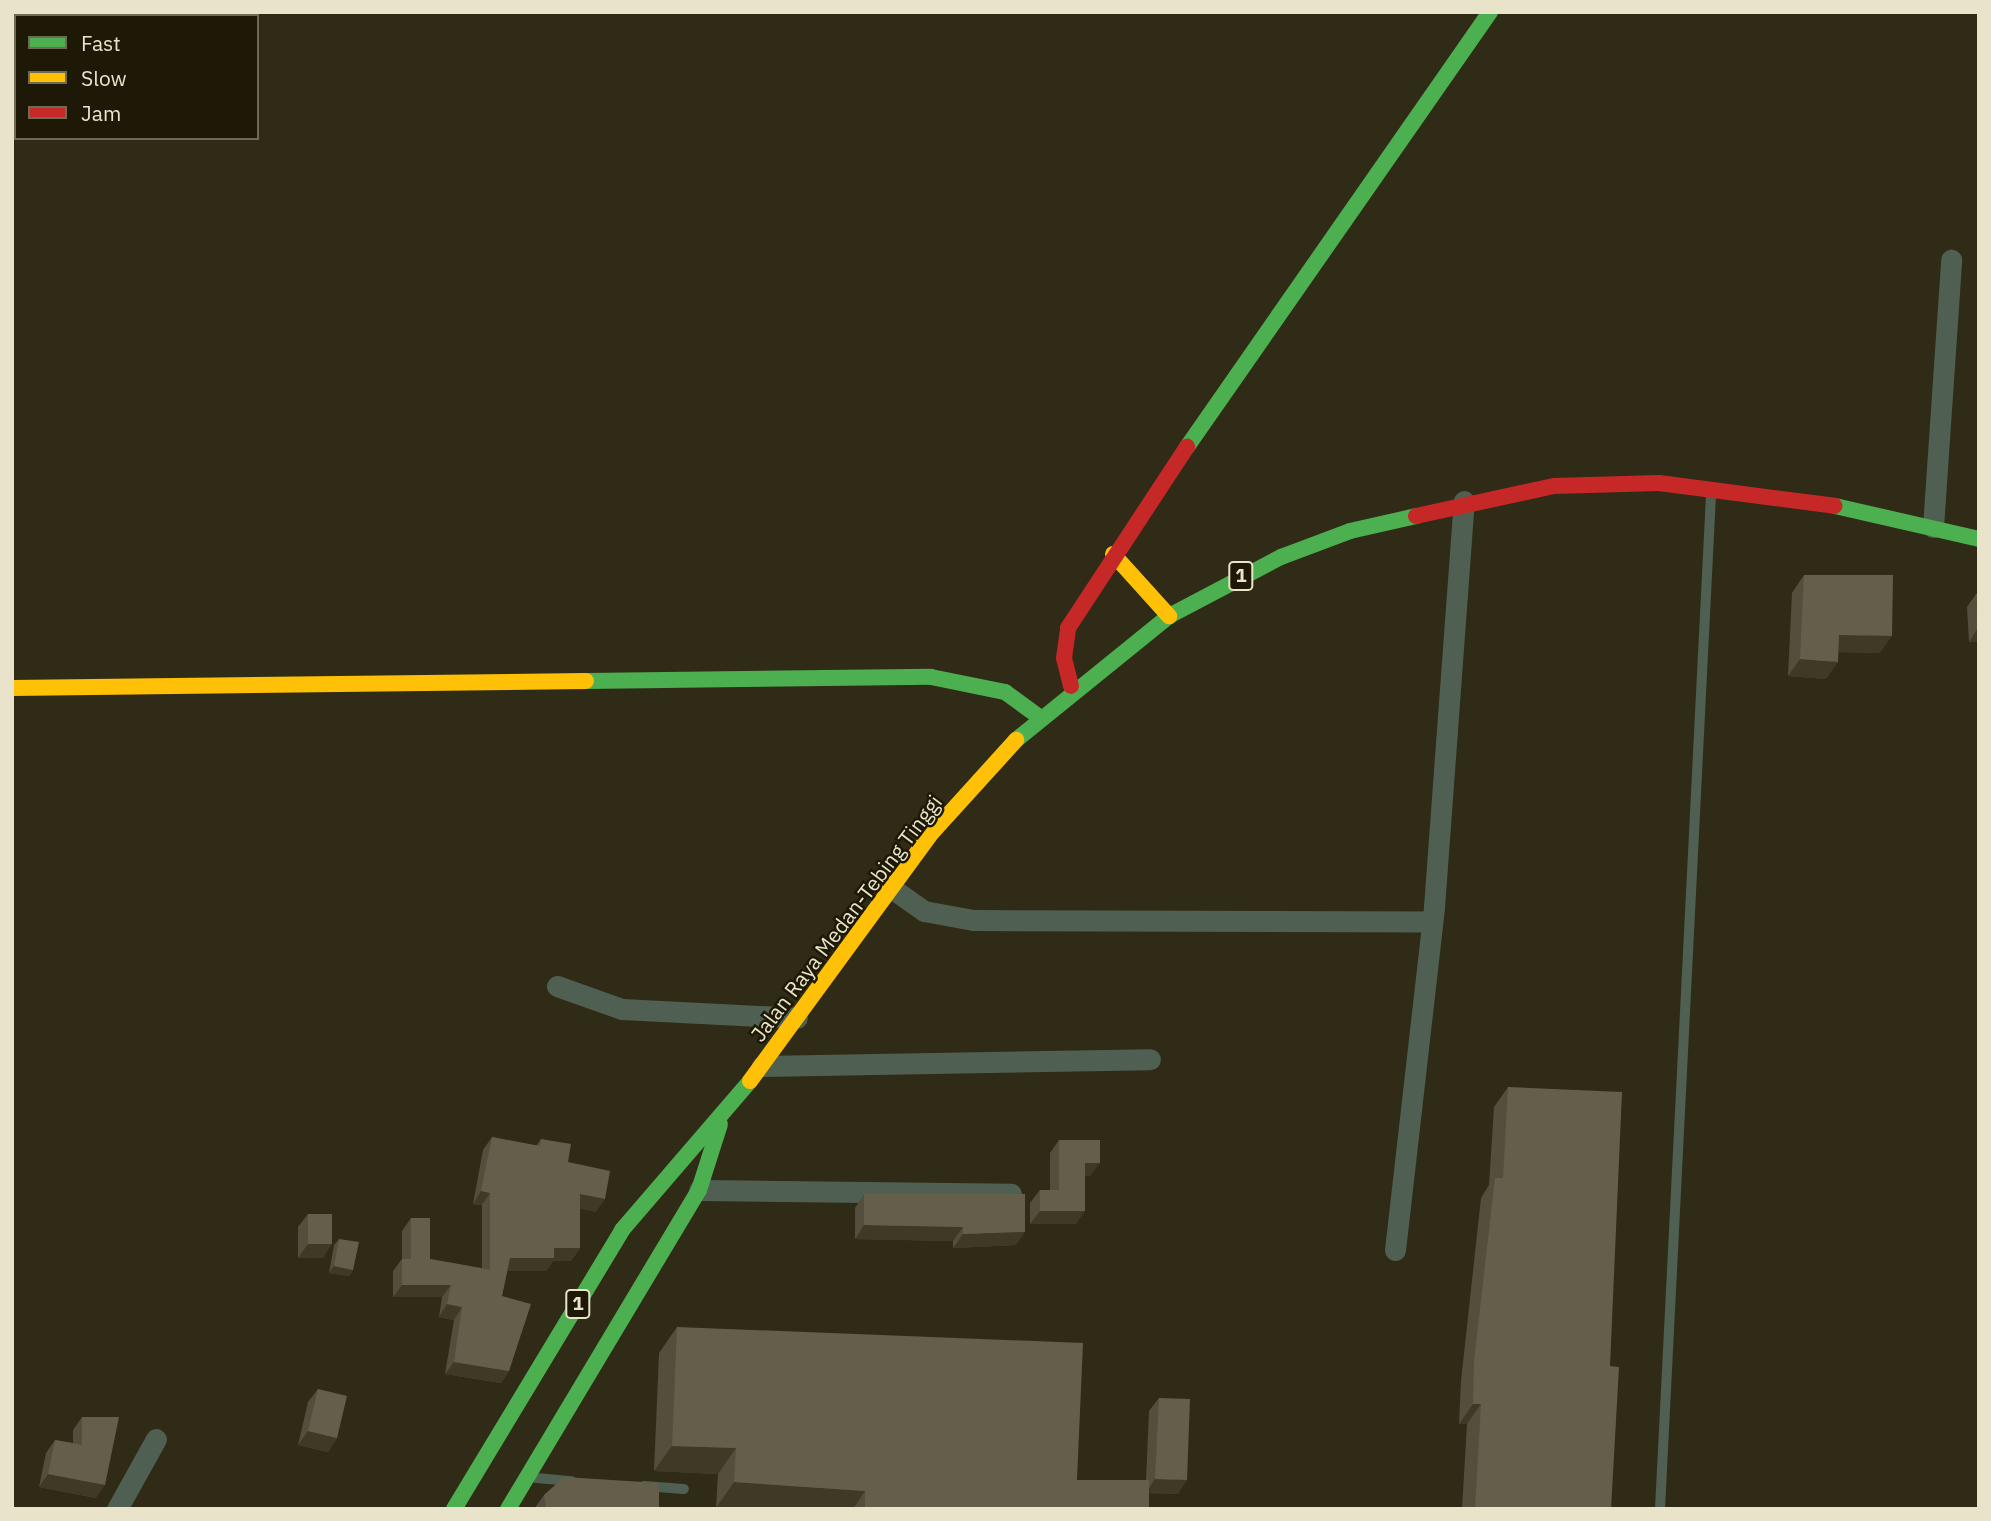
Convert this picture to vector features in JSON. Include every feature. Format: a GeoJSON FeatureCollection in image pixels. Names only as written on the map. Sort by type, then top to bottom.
{"type":"FeatureCollection","features":[{"type":"Feature","properties":{"kind":"main road"},"geometry":{"type":"LineString","coordinates":[[1071,686],[1064,658],[1068,628],[1114,554],[1490,12]]}},
{"type":"Feature","properties":{"kind":"main road","name":"Jalan Raya Medan-Tebing Tinggi"},"geometry":{"type":"LineString","coordinates":[[454,1509],[622,1230],[723,1115],[762,1066],[890,887],[1038,716],[1071,686],[1168,617],[1281,557],[1464,501],[1611,482],[1711,490],[1933,527],[1979,539]]}},
{"type":"Feature","properties":{"kind":"main road"},"geometry":{"type":"LineString","coordinates":[[1114,554],[1168,617]]}},
{"type":"Feature","properties":{"kind":"main road"},"geometry":{"type":"LineString","coordinates":[[12,688],[931,677],[1005,692],[1038,716]]}},
{"type":"Feature","properties":{"kind":"main road","name":"Jalan Raya Medan-Tebing Tinggi"},"geometry":{"type":"LineString","coordinates":[[508,1509],[699,1190],[723,1115]]}},
{"type":"Feature","properties":{"kind":"street"},"geometry":{"type":"LineString","coordinates":[[1933,527],[1951,260]]}},
{"type":"Feature","properties":{"kind":"street"},"geometry":{"type":"LineString","coordinates":[[1395,1251],[1432,922],[1464,501]]}},
{"type":"Feature","properties":{"kind":"street"},"geometry":{"type":"LineString","coordinates":[[890,887],[924,911],[973,920],[1432,922]]}},
{"type":"Feature","properties":{"kind":"street"},"geometry":{"type":"LineString","coordinates":[[557,986],[622,1009],[797,1018]]}},
{"type":"Feature","properties":{"kind":"street"},"geometry":{"type":"LineString","coordinates":[[762,1066],[1150,1059]]}},
{"type":"Feature","properties":{"kind":"street"},"geometry":{"type":"LineString","coordinates":[[699,1190],[1011,1194]]}},
{"type":"Feature","properties":{"kind":"street"},"geometry":{"type":"LineString","coordinates":[[117,1509],[156,1439]]}},
{"type":"Feature","properties":{"kind":"lane"},"geometry":{"type":"LineString","coordinates":[[1660,1509],[1711,490]]}},
{"type":"Feature","properties":{"kind":"lane"},"geometry":{"type":"LineString","coordinates":[[526,1477],[590,1482]]}},
{"type":"Feature","properties":{"kind":"lane"},"geometry":{"type":"LineString","coordinates":[[630,1485],[684,1489]]}},
{"type":"Feature","properties":{"kind":"building"},"geometry":{"type":"Polygon","coordinates":[[[1804,575],[1893,575],[1892,636],[1839,635],[1838,662],[1800,659],[1804,575]]]}},
{"type":"Feature","properties":{"kind":"building"},"geometry":{"type":"Polygon","coordinates":[[[1976,594],[1979,594],[1979,628],[1978,628],[1976,594]]]}},
{"type":"Feature","properties":{"kind":"building"},"geometry":{"type":"Polygon","coordinates":[[[1508,1087],[1622,1092],[1610,1366],[1619,1367],[1611,1509],[1475,1509],[1481,1404],[1473,1404],[1474,1361],[1495,1178],[1503,1178],[1508,1087]]]}},
{"type":"Feature","properties":{"kind":"building"},"geometry":{"type":"Polygon","coordinates":[[[492,1137],[540,1146],[541,1139],[571,1144],[568,1162],[610,1171],[605,1199],[580,1194],[580,1248],[554,1248],[554,1258],[510,1258],[502,1296],[531,1304],[509,1371],[454,1362],[462,1307],[447,1304],[451,1285],[402,1285],[402,1259],[411,1259],[411,1218],[430,1218],[430,1259],[490,1270],[490,1193],[481,1191],[492,1137]]]}},
{"type":"Feature","properties":{"kind":"building"},"geometry":{"type":"Polygon","coordinates":[[[1059,1140],[1100,1140],[1100,1163],[1085,1163],[1085,1211],[1040,1211],[1040,1190],[1059,1190],[1059,1140]]]}},
{"type":"Feature","properties":{"kind":"building"},"geometry":{"type":"Polygon","coordinates":[[[864,1194],[1025,1194],[1025,1232],[963,1234],[963,1227],[864,1225],[864,1194]]]}},
{"type":"Feature","properties":{"kind":"building"},"geometry":{"type":"Polygon","coordinates":[[[308,1214],[332,1214],[332,1244],[308,1244],[308,1214]]]}},
{"type":"Feature","properties":{"kind":"building"},"geometry":{"type":"Polygon","coordinates":[[[339,1239],[359,1242],[353,1270],[334,1266],[339,1239]]]}},
{"type":"Feature","properties":{"kind":"building"},"geometry":{"type":"Polygon","coordinates":[[[677,1327],[1083,1343],[1077,1480],[1149,1480],[1149,1509],[865,1509],[865,1491],[734,1482],[736,1448],[672,1446],[677,1327]]]}},
{"type":"Feature","properties":{"kind":"building"},"geometry":{"type":"Polygon","coordinates":[[[318,1389],[347,1396],[337,1438],[308,1431],[318,1389]]]}},
{"type":"Feature","properties":{"kind":"building"},"geometry":{"type":"Polygon","coordinates":[[[1159,1398],[1190,1399],[1187,1480],[1155,1479],[1159,1398]]]}},
{"type":"Feature","properties":{"kind":"building"},"geometry":{"type":"Polygon","coordinates":[[[82,1417],[119,1417],[105,1485],[48,1474],[55,1440],[82,1445],[82,1417]]]}},
{"type":"Feature","properties":{"kind":"building"},"geometry":{"type":"Polygon","coordinates":[[[564,1477],[659,1483],[659,1509],[546,1509],[544,1495],[564,1477]]]}},
{"type":"Feature","properties":{"kind":"traffic: fast"},"geometry":{"type":"LineString","coordinates":[[1187,447],[1490,12]]}},
{"type":"Feature","properties":{"kind":"traffic: fast"},"geometry":{"type":"LineString","coordinates":[[1835,506],[1979,539]]}},
{"type":"Feature","properties":{"kind":"traffic: fast"},"geometry":{"type":"LineString","coordinates":[[1016,740],[1169,616],[1281,557],[1350,531],[1416,516]]}},
{"type":"Feature","properties":{"kind":"traffic: fast"},"geometry":{"type":"LineString","coordinates":[[586,681],[931,677],[1005,692],[1038,716]]}},
{"type":"Feature","properties":{"kind":"traffic: fast"},"geometry":{"type":"LineString","coordinates":[[454,1509],[622,1230],[750,1081]]}},
{"type":"Feature","properties":{"kind":"traffic: fast"},"geometry":{"type":"LineString","coordinates":[[508,1509],[699,1190],[720,1124]]}},
{"type":"Feature","properties":{"kind":"traffic: slow"},"geometry":{"type":"LineString","coordinates":[[1113,554],[1169,616]]}},
{"type":"Feature","properties":{"kind":"traffic: slow"},"geometry":{"type":"LineString","coordinates":[[12,688],[586,681]]}},
{"type":"Feature","properties":{"kind":"traffic: slow"},"geometry":{"type":"LineString","coordinates":[[750,1081],[929,836],[1016,740]]}},
{"type":"Feature","properties":{"kind":"traffic: jam"},"geometry":{"type":"LineString","coordinates":[[1071,686],[1064,658],[1068,628],[1187,447]]}},
{"type":"Feature","properties":{"kind":"traffic: jam"},"geometry":{"type":"LineString","coordinates":[[1416,516],[1554,486],[1659,483],[1835,506]]}}]}
